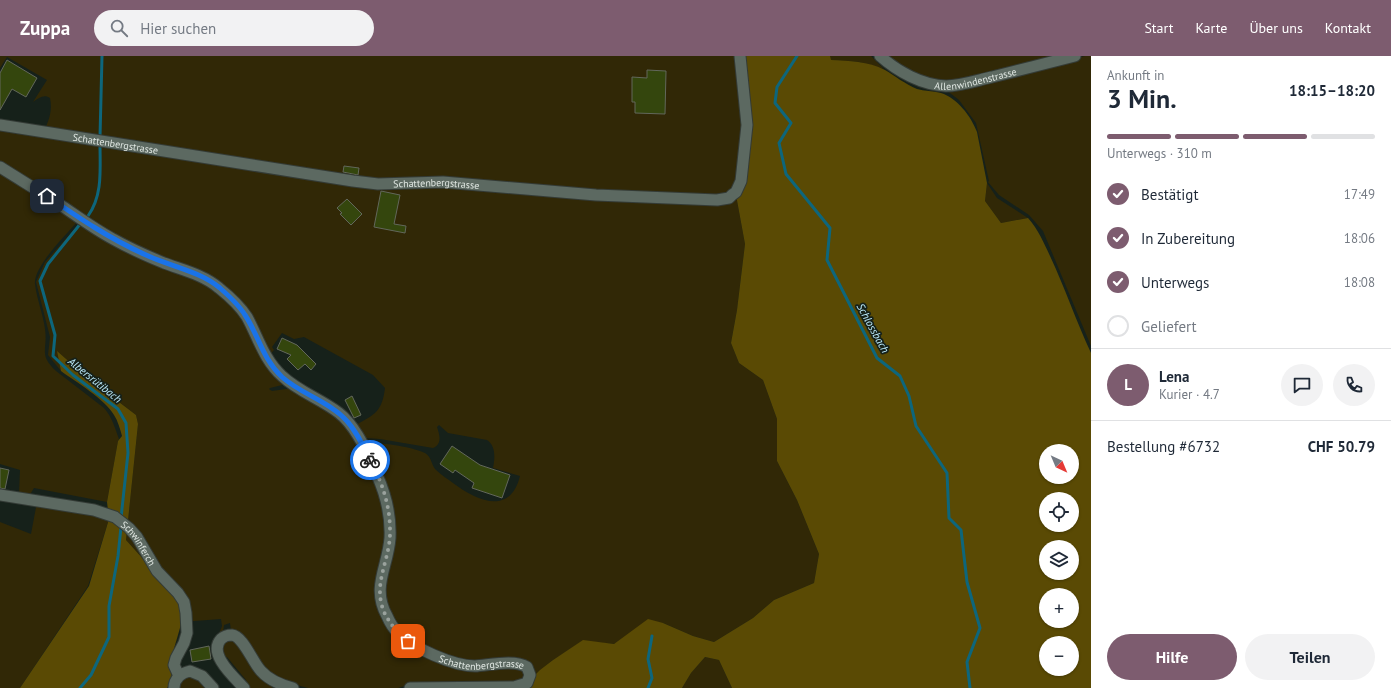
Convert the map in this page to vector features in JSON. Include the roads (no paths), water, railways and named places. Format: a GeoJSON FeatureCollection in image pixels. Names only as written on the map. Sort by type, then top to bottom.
{"type":"FeatureCollection","features":[{"type":"Feature","properties":{"kind":"street","name":"Schattenbergstrasse"},"geometry":{"type":"LineString","coordinates":[[0,125],[378,184],[443,182],[596,195],[717,200],[728,198],[736,192],[741,181],[747,125],[740,56]]}},
{"type":"Feature","properties":{"kind":"street","name":"Allenwindenstrasse"},"geometry":{"type":"LineString","coordinates":[[880,56],[896,68],[917,79],[938,85],[948,86],[972,82],[1075,56]]}},
{"type":"Feature","properties":{"kind":"street","name":"Schattenbergstrasse"},"geometry":{"type":"LineString","coordinates":[[0,167],[113,239],[162,262],[207,279],[228,295],[245,315],[266,356],[277,371],[297,388],[333,409],[345,418],[359,439],[373,465],[385,498],[389,516],[389,549],[379,589],[383,608],[392,627],[402,637],[415,645],[455,663],[475,666],[518,663],[527,667],[530,675],[527,683],[522,686],[514,687],[410,688]]}},
{"type":"Feature","properties":{"kind":"street","name":"Schwinferch"},"geometry":{"type":"LineString","coordinates":[[0,494],[94,510],[115,517],[129,528],[157,572],[178,592],[184,602],[187,633],[174,665],[179,676]]}},
{"type":"Feature","properties":{"kind":"street"},"geometry":{"type":"LineString","coordinates":[[244,688],[228,672],[218,652],[218,644],[225,636],[231,635],[237,637],[264,674],[281,684],[293,688]]}},
{"type":"Feature","properties":{"kind":"street"},"geometry":{"type":"LineString","coordinates":[[174,688],[174,684],[179,676],[187,672],[194,672],[202,676],[213,688]]}},
{"type":"Feature","properties":{"kind":"waterway"},"geometry":{"type":"LineString","coordinates":[[100,137],[102,56]]}},
{"type":"Feature","properties":{"kind":"waterway","name":"Schlossbach"},"geometry":{"type":"LineString","coordinates":[[797,56],[777,87],[775,103],[791,123],[779,143],[786,174],[830,228],[827,260],[877,358],[900,376],[909,396],[916,426],[947,473],[949,518],[961,530],[967,582],[980,628],[967,662],[970,688]]}},
{"type":"Feature","properties":{"kind":"waterway"},"geometry":{"type":"LineString","coordinates":[[88,216],[93,208],[100,182],[100,144]]}},
{"type":"Feature","properties":{"kind":"waterway","name":"Albersrütibach"},"geometry":{"type":"LineString","coordinates":[[81,223],[48,264],[40,281],[55,335],[53,356],[73,375],[118,409],[126,423],[128,453],[121,518]]}},
{"type":"Feature","properties":{"kind":"waterway"},"geometry":{"type":"LineString","coordinates":[[80,688],[91,675],[109,637],[109,606],[118,556],[121,527]]}},
{"type":"Feature","properties":{"kind":"waterway"},"geometry":{"type":"LineString","coordinates":[[648,688],[652,678],[648,659],[652,636]]}}]}
